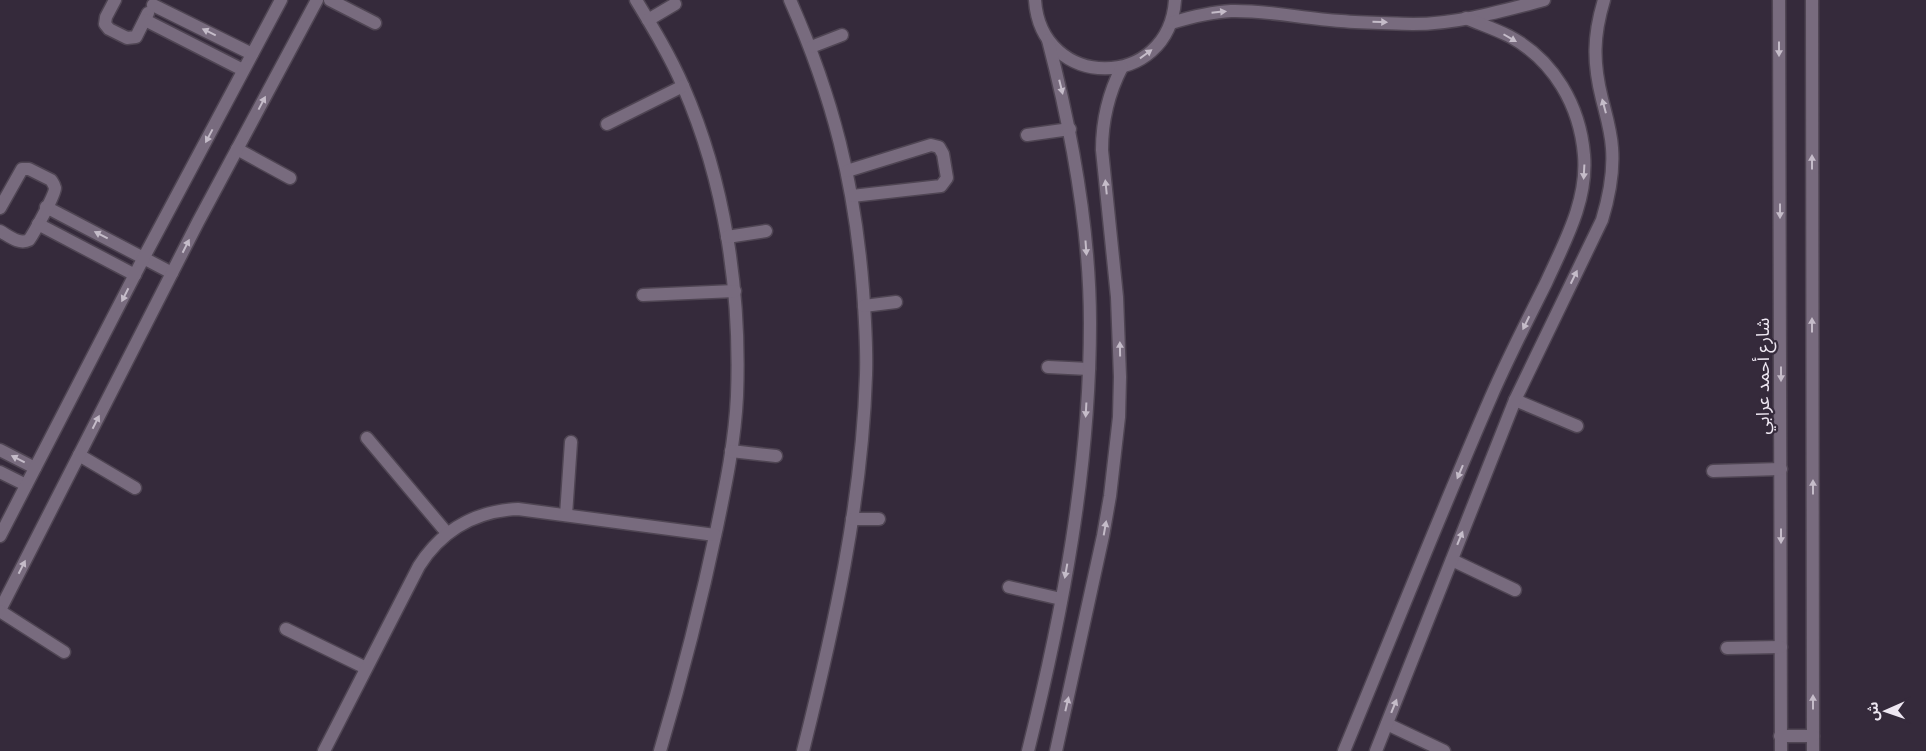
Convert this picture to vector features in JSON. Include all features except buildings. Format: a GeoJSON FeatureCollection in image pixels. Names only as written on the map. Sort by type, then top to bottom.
{"type":"FeatureCollection","features":[{"type":"Feature","properties":{"kind":"street"},"geometry":{"type":"LineString","coordinates":[[0,536],[144,257],[281,0]]}},
{"type":"Feature","properties":{"kind":"street"},"geometry":{"type":"LineString","coordinates":[[64,652],[0,610],[172,273],[317,0]]}},
{"type":"Feature","properties":{"kind":"street"},"geometry":{"type":"LineString","coordinates":[[330,0],[376,23]]}},
{"type":"Feature","properties":{"kind":"street"},"geometry":{"type":"LineString","coordinates":[[636,0],[683,86],[714,177],[728,238],[738,353],[737,397],[731,451],[715,535],[696,623],[660,751]]}},
{"type":"Feature","properties":{"kind":"street"},"geometry":{"type":"LineString","coordinates":[[790,0],[811,47],[833,112],[847,171],[859,240],[864,306],[866,374],[860,455],[841,589],[804,751]]}},
{"type":"Feature","properties":{"kind":"street"},"geometry":{"type":"LineString","coordinates":[[1028,751],[1061,599],[1079,492],[1089,369],[1090,323],[1086,241],[1070,129],[1048,40],[1037,15],[1035,0]]}},
{"type":"Feature","properties":{"kind":"street"},"geometry":{"type":"LineString","coordinates":[[1048,40],[1068,59],[1081,65],[1108,69],[1122,67],[1146,55],[1157,46],[1171,22],[1175,0]]}},
{"type":"Feature","properties":{"kind":"street"},"geometry":{"type":"LineString","coordinates":[[1171,22],[1211,13],[1230,11],[1270,13],[1341,21],[1414,24],[1466,18],[1544,0]]}},
{"type":"Feature","properties":{"kind":"street"},"geometry":{"type":"LineString","coordinates":[[1376,751],[1515,400],[1602,220],[1609,197],[1612,149],[1609,125],[1596,72],[1594,46],[1598,20],[1604,0]]}},
{"type":"Feature","properties":{"kind":"street","name":"شارع أحمد عرابي"},"geometry":{"type":"LineString","coordinates":[[1779,0],[1780,751]]}},
{"type":"Feature","properties":{"kind":"street"},"geometry":{"type":"LineString","coordinates":[[1812,0],[1813,751]]}},
{"type":"Feature","properties":{"kind":"street"},"geometry":{"type":"LineString","coordinates":[[110,2],[105,24],[127,38],[136,37],[154,2],[252,54]]}},
{"type":"Feature","properties":{"kind":"street"},"geometry":{"type":"LineString","coordinates":[[648,20],[675,4]]}},
{"type":"Feature","properties":{"kind":"street"},"geometry":{"type":"LineString","coordinates":[[1344,751],[1491,396],[1572,227],[1584,181],[1582,134],[1566,91],[1551,70],[1536,54],[1509,36],[1466,18]]}},
{"type":"Feature","properties":{"kind":"street"},"geometry":{"type":"LineString","coordinates":[[145,20],[244,70]]}},
{"type":"Feature","properties":{"kind":"street"},"geometry":{"type":"LineString","coordinates":[[811,47],[842,35]]}},
{"type":"Feature","properties":{"kind":"street"},"geometry":{"type":"LineString","coordinates":[[1056,751],[1103,536],[1116,457],[1119,417],[1119,337],[1102,133],[1108,99],[1122,67]]}},
{"type":"Feature","properties":{"kind":"street"},"geometry":{"type":"LineString","coordinates":[[607,124],[683,86]]}},
{"type":"Feature","properties":{"kind":"street"},"geometry":{"type":"LineString","coordinates":[[1028,135],[1070,129]]}},
{"type":"Feature","properties":{"kind":"street"},"geometry":{"type":"LineString","coordinates":[[847,171],[931,145],[939,147],[943,154],[947,178],[941,186],[852,196]]}},
{"type":"Feature","properties":{"kind":"street"},"geometry":{"type":"LineString","coordinates":[[238,149],[290,178]]}},
{"type":"Feature","properties":{"kind":"street"},"geometry":{"type":"LineString","coordinates":[[0,208],[20,171],[25,168],[51,180],[53,183],[54,191],[31,237],[26,242],[20,242],[0,231]]}},
{"type":"Feature","properties":{"kind":"street"},"geometry":{"type":"LineString","coordinates":[[46,208],[172,273]]}},
{"type":"Feature","properties":{"kind":"street"},"geometry":{"type":"LineString","coordinates":[[38,224],[135,275]]}},
{"type":"Feature","properties":{"kind":"street"},"geometry":{"type":"LineString","coordinates":[[728,238],[766,231]]}},
{"type":"Feature","properties":{"kind":"street"},"geometry":{"type":"LineString","coordinates":[[643,295],[734,290]]}},
{"type":"Feature","properties":{"kind":"street"},"geometry":{"type":"LineString","coordinates":[[864,306],[896,302]]}},
{"type":"Feature","properties":{"kind":"street"},"geometry":{"type":"LineString","coordinates":[[1048,367],[1089,369]]}},
{"type":"Feature","properties":{"kind":"street"},"geometry":{"type":"LineString","coordinates":[[1515,400],[1577,426]]}},
{"type":"Feature","properties":{"kind":"street"},"geometry":{"type":"LineString","coordinates":[[367,438],[447,533]]}},
{"type":"Feature","properties":{"kind":"street"},"geometry":{"type":"LineString","coordinates":[[566,515],[571,442]]}},
{"type":"Feature","properties":{"kind":"street"},"geometry":{"type":"LineString","coordinates":[[0,450],[35,468]]}},
{"type":"Feature","properties":{"kind":"street"},"geometry":{"type":"LineString","coordinates":[[731,451],[776,456]]}},
{"type":"Feature","properties":{"kind":"street"},"geometry":{"type":"LineString","coordinates":[[79,455],[135,488]]}},
{"type":"Feature","properties":{"kind":"street"},"geometry":{"type":"LineString","coordinates":[[1713,471],[1781,469]]}},
{"type":"Feature","properties":{"kind":"street"},"geometry":{"type":"LineString","coordinates":[[0,472],[26,485]]}},
{"type":"Feature","properties":{"kind":"street"},"geometry":{"type":"LineString","coordinates":[[324,751],[419,566],[436,543],[447,533],[471,518],[502,510],[518,509],[715,535]]}},
{"type":"Feature","properties":{"kind":"street"},"geometry":{"type":"LineString","coordinates":[[852,519],[879,519]]}},
{"type":"Feature","properties":{"kind":"street"},"geometry":{"type":"LineString","coordinates":[[1452,560],[1516,590]]}},
{"type":"Feature","properties":{"kind":"street"},"geometry":{"type":"LineString","coordinates":[[1010,587],[1061,599]]}},
{"type":"Feature","properties":{"kind":"street"},"geometry":{"type":"LineString","coordinates":[[286,629],[366,668]]}},
{"type":"Feature","properties":{"kind":"street"},"geometry":{"type":"LineString","coordinates":[[1728,648],[1781,647]]}},
{"type":"Feature","properties":{"kind":"street"},"geometry":{"type":"LineString","coordinates":[[1387,724],[1444,751]]}},
{"type":"Feature","properties":{"kind":"street"},"geometry":{"type":"LineString","coordinates":[[1780,736],[1813,736]]}}]}
